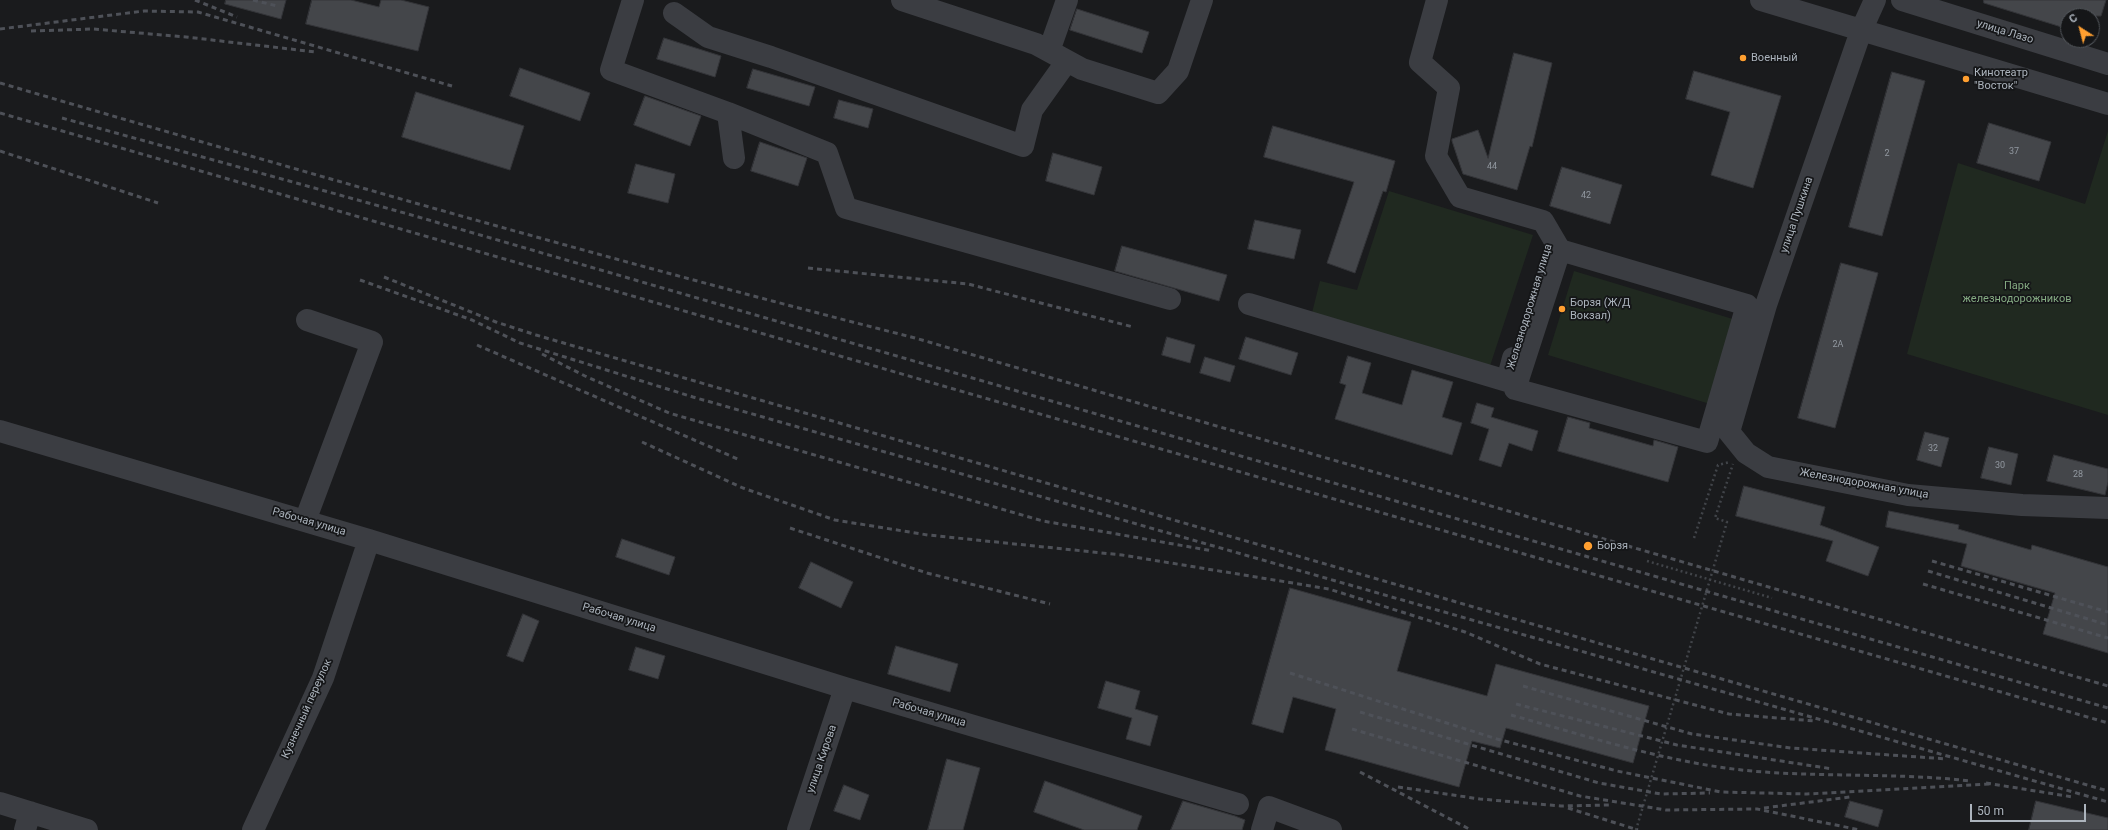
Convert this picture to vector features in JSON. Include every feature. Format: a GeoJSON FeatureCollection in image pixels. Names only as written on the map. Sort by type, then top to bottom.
{"type":"FeatureCollection","features":[{"type":"Feature","properties":{"kind":"street"},"geometry":{"type":"LineString","coordinates":[[633,0],[611,70],[728,113],[827,153],[846,208],[1170,299]]}},
{"type":"Feature","properties":{"kind":"street"},"geometry":{"type":"LineString","coordinates":[[902,0],[1036,44],[1082,69],[1158,93],[1178,71],[1202,0]]}},
{"type":"Feature","properties":{"kind":"street"},"geometry":{"type":"LineString","coordinates":[[674,13],[708,37],[771,57],[1024,146],[1032,110],[1058,56],[1067,0]]}},
{"type":"Feature","properties":{"kind":"street"},"geometry":{"type":"LineString","coordinates":[[1437,0],[1420,62],[1449,88],[1436,156],[1460,197],[1542,221],[1556,243],[1747,305],[1707,442],[1515,389],[1556,243]]}},
{"type":"Feature","properties":{"kind":"street"},"geometry":{"type":"LineString","coordinates":[[1761,0],[2108,104]]}},
{"type":"Feature","properties":{"kind":"street","name":"улица Пушкина"},"geometry":{"type":"LineString","coordinates":[[1729,432],[1766,305],[1861,31],[1875,0]]}},
{"type":"Feature","properties":{"kind":"street","name":"улица Лазо"},"geometry":{"type":"LineString","coordinates":[[1902,0],[2108,64]]}},
{"type":"Feature","properties":{"kind":"street"},"geometry":{"type":"LineString","coordinates":[[728,113],[734,158]]}},
{"type":"Feature","properties":{"kind":"street","name":"Железнодорожная улица"},"geometry":{"type":"LineString","coordinates":[[1249,304],[1507,382],[1556,243],[1766,305]]}},
{"type":"Feature","properties":{"kind":"street"},"geometry":{"type":"LineString","coordinates":[[305,521],[372,342],[307,320]]}},
{"type":"Feature","properties":{"kind":"street","name":"Рабочая улица"},"geometry":{"type":"LineString","coordinates":[[0,431],[369,540],[845,688],[1238,804]]}},
{"type":"Feature","properties":{"kind":"street","name":"Железнодорожная улица"},"geometry":{"type":"LineString","coordinates":[[1729,432],[1746,453],[1768,467],[1908,495],[2022,505],[2108,508]]}},
{"type":"Feature","properties":{"kind":"street","name":"Кузнечный переулок"},"geometry":{"type":"LineString","coordinates":[[253,830],[323,678],[369,540]]}},
{"type":"Feature","properties":{"kind":"street","name":"улица Кирова"},"geometry":{"type":"LineString","coordinates":[[798,830],[845,688]]}},
{"type":"Feature","properties":{"kind":"street"},"geometry":{"type":"LineString","coordinates":[[0,803],[27,821],[87,830]]}},
{"type":"Feature","properties":{"kind":"street"},"geometry":{"type":"LineString","coordinates":[[1262,830],[1269,807],[1331,830]]}},
{"type":"Feature","properties":{"kind":"path"},"geometry":{"type":"LineString","coordinates":[[1694,538],[1718,465],[1734,462]]}},
{"type":"Feature","properties":{"kind":"path"},"geometry":{"type":"LineString","coordinates":[[1636,830],[1728,522],[1715,518],[1722,496]]}},
{"type":"Feature","properties":{"kind":"path"},"geometry":{"type":"LineString","coordinates":[[1646,561],[1772,598]]}},
{"type":"Feature","properties":{"kind":"green space","name":"Парк железнодорожников"},"geometry":{"type":"Polygon","coordinates":[[[2108,131],[2108,415],[1907,354],[1958,163],[2085,204],[2108,131]]]}},
{"type":"Feature","properties":{"kind":"green space"},"geometry":{"type":"Polygon","coordinates":[[[1389,191],[1533,235],[1490,366],[1312,313],[1320,281],[1357,290],[1389,191]]]}},
{"type":"Feature","properties":{"kind":"green space"},"geometry":{"type":"Polygon","coordinates":[[[1574,271],[1736,320],[1710,404],[1548,355],[1574,271]]]}},
{"type":"Feature","properties":{"kind":"building"},"geometry":{"type":"Polygon","coordinates":[[[226,0],[286,0],[281,19],[225,4],[226,0]]]}},
{"type":"Feature","properties":{"kind":"building"},"geometry":{"type":"Polygon","coordinates":[[[312,0],[351,0],[379,7],[381,0],[401,0],[429,7],[418,51],[306,24],[312,0]]]}},
{"type":"Feature","properties":{"kind":"building"},"geometry":{"type":"Polygon","coordinates":[[[1984,0],[2106,0],[2101,16],[2100,8],[2060,8],[2060,27],[1984,3],[1984,0]]]}},
{"type":"Feature","properties":{"kind":"building"},"geometry":{"type":"Polygon","coordinates":[[[1077,9],[1149,32],[1142,53],[1070,30],[1077,9]]]}},
{"type":"Feature","properties":{"kind":"building"},"geometry":{"type":"Polygon","coordinates":[[[664,38],[721,56],[715,77],[657,59],[664,38]]]}},
{"type":"Feature","properties":{"kind":"building"},"geometry":{"type":"Polygon","coordinates":[[[1514,53],[1552,63],[1532,147],[1530,146],[1517,190],[1463,174],[1452,141],[1452,139],[1478,130],[1488,158],[1514,53]]]}},
{"type":"Feature","properties":{"kind":"building"},"geometry":{"type":"Polygon","coordinates":[[[520,68],[590,93],[580,121],[510,96],[520,68]]]}},
{"type":"Feature","properties":{"kind":"building"},"geometry":{"type":"Polygon","coordinates":[[[753,69],[815,87],[809,106],[747,88],[753,69]]]}},
{"type":"Feature","properties":{"kind":"building"},"geometry":{"type":"Polygon","coordinates":[[[1694,71],[1781,96],[1753,188],[1711,175],[1730,112],[1686,99],[1694,71]]]}},
{"type":"Feature","properties":{"kind":"building"},"geometry":{"type":"Polygon","coordinates":[[[1892,72],[1925,81],[1882,236],[1849,227],[1892,72]]]}},
{"type":"Feature","properties":{"kind":"building"},"geometry":{"type":"Polygon","coordinates":[[[416,92],[524,126],[510,170],[402,137],[416,92]]]}},
{"type":"Feature","properties":{"kind":"building"},"geometry":{"type":"Polygon","coordinates":[[[645,96],[701,116],[690,146],[634,125],[645,96]]]}},
{"type":"Feature","properties":{"kind":"building"},"geometry":{"type":"Polygon","coordinates":[[[839,100],[873,109],[868,128],[834,118],[839,100]]]}},
{"type":"Feature","properties":{"kind":"building"},"geometry":{"type":"Polygon","coordinates":[[[1989,123],[2051,142],[2039,181],[1977,163],[1989,123]]]}},
{"type":"Feature","properties":{"kind":"building"},"geometry":{"type":"Polygon","coordinates":[[[1273,126],[1395,161],[1386,192],[1383,191],[1355,273],[1327,263],[1354,182],[1264,157],[1273,126]]]}},
{"type":"Feature","properties":{"kind":"building"},"geometry":{"type":"Polygon","coordinates":[[[760,142],[807,158],[798,186],[751,171],[760,142]]]}},
{"type":"Feature","properties":{"kind":"building"},"geometry":{"type":"Polygon","coordinates":[[[1053,153],[1102,167],[1094,195],[1046,181],[1053,153]]]}},
{"type":"Feature","properties":{"kind":"building"},"geometry":{"type":"Polygon","coordinates":[[[636,164],[675,174],[668,203],[628,193],[636,164]]]}},
{"type":"Feature","properties":{"kind":"building"},"geometry":{"type":"Polygon","coordinates":[[[1562,167],[1622,185],[1610,224],[1550,206],[1562,167]]]}},
{"type":"Feature","properties":{"kind":"building"},"geometry":{"type":"Polygon","coordinates":[[[1255,220],[1301,230],[1294,259],[1248,249],[1255,220]]]}},
{"type":"Feature","properties":{"kind":"building"},"geometry":{"type":"Polygon","coordinates":[[[1122,246],[1227,275],[1219,301],[1115,271],[1122,246]]]}},
{"type":"Feature","properties":{"kind":"building"},"geometry":{"type":"Polygon","coordinates":[[[1841,263],[1878,273],[1835,428],[1798,418],[1841,263]]]}},
{"type":"Feature","properties":{"kind":"building"},"geometry":{"type":"Polygon","coordinates":[[[1167,337],[1195,345],[1190,363],[1162,355],[1167,337]]]}},
{"type":"Feature","properties":{"kind":"building"},"geometry":{"type":"Polygon","coordinates":[[[1246,337],[1298,353],[1291,375],[1239,359],[1246,337]]]}},
{"type":"Feature","properties":{"kind":"building"},"geometry":{"type":"Polygon","coordinates":[[[1348,356],[1371,363],[1362,393],[1402,405],[1412,370],[1453,382],[1442,417],[1462,423],[1452,455],[1335,419],[1346,385],[1340,383],[1348,356]]]}},
{"type":"Feature","properties":{"kind":"building"},"geometry":{"type":"Polygon","coordinates":[[[1205,357],[1235,366],[1230,382],[1200,373],[1205,357]]]}},
{"type":"Feature","properties":{"kind":"building"},"geometry":{"type":"Polygon","coordinates":[[[1477,403],[1494,408],[1491,417],[1538,431],[1532,451],[1509,443],[1501,467],[1479,460],[1489,429],[1471,423],[1477,403]]]}},
{"type":"Feature","properties":{"kind":"building"},"geometry":{"type":"Polygon","coordinates":[[[1568,417],[1590,423],[1589,428],[1653,446],[1654,440],[1678,447],[1668,482],[1558,451],[1568,417]]]}},
{"type":"Feature","properties":{"kind":"building"},"geometry":{"type":"Polygon","coordinates":[[[1925,432],[1949,438],[1941,467],[1917,460],[1925,432]]]}},
{"type":"Feature","properties":{"kind":"building"},"geometry":{"type":"Polygon","coordinates":[[[1989,447],[2018,454],[2011,485],[1981,478],[1989,447]]]}},
{"type":"Feature","properties":{"kind":"building"},"geometry":{"type":"Polygon","coordinates":[[[2054,455],[2108,469],[2108,482],[2105,495],[2047,481],[2054,455]]]}},
{"type":"Feature","properties":{"kind":"building"},"geometry":{"type":"Polygon","coordinates":[[[1744,486],[1825,507],[1820,525],[1879,547],[1868,576],[1826,561],[1833,541],[1736,516],[1744,486]]]}},
{"type":"Feature","properties":{"kind":"building"},"geometry":{"type":"Polygon","coordinates":[[[1889,511],[1959,525],[1958,529],[2031,550],[2032,545],[2108,567],[2108,653],[2043,634],[2055,593],[1961,566],[1967,544],[1886,527],[1889,511]]]}},
{"type":"Feature","properties":{"kind":"building"},"geometry":{"type":"Polygon","coordinates":[[[622,539],[675,557],[669,575],[616,557],[622,539]]]}},
{"type":"Feature","properties":{"kind":"building"},"geometry":{"type":"Polygon","coordinates":[[[811,562],[853,582],[841,608],[799,588],[811,562]]]}},
{"type":"Feature","properties":{"kind":"building"},"geometry":{"type":"Polygon","coordinates":[[[1290,588],[1411,622],[1397,671],[1487,696],[1496,664],[1649,706],[1633,763],[1506,728],[1500,748],[1472,741],[1459,787],[1325,750],[1336,709],[1293,697],[1283,733],[1252,724],[1290,588]]]}},
{"type":"Feature","properties":{"kind":"building"},"geometry":{"type":"Polygon","coordinates":[[[523,614],[539,621],[523,662],[507,656],[523,614]]]}},
{"type":"Feature","properties":{"kind":"building"},"geometry":{"type":"Polygon","coordinates":[[[896,646],[958,664],[950,692],[888,674],[896,646]]]}},
{"type":"Feature","properties":{"kind":"building"},"geometry":{"type":"Polygon","coordinates":[[[636,647],[665,656],[658,679],[629,670],[636,647]]]}},
{"type":"Feature","properties":{"kind":"building"},"geometry":{"type":"Polygon","coordinates":[[[1106,681],[1140,691],[1135,709],[1158,716],[1150,746],[1126,739],[1132,718],[1098,708],[1106,681]]]}},
{"type":"Feature","properties":{"kind":"building"},"geometry":{"type":"Polygon","coordinates":[[[947,759],[980,768],[963,830],[928,830],[947,759]]]}},
{"type":"Feature","properties":{"kind":"building"},"geometry":{"type":"Polygon","coordinates":[[[1045,781],[1142,816],[1137,830],[1084,830],[1034,812],[1045,781]]]}},
{"type":"Feature","properties":{"kind":"building"},"geometry":{"type":"Polygon","coordinates":[[[844,785],[869,795],[860,820],[834,811],[844,785]]]}},
{"type":"Feature","properties":{"kind":"building"},"geometry":{"type":"Polygon","coordinates":[[[1183,801],[1245,820],[1242,830],[1171,830],[1183,801]]]}},
{"type":"Feature","properties":{"kind":"building"},"geometry":{"type":"Polygon","coordinates":[[[1850,801],[1883,810],[1878,827],[1845,817],[1850,801]]]}},
{"type":"Feature","properties":{"kind":"building"},"geometry":{"type":"Polygon","coordinates":[[[2036,801],[2108,818],[2108,830],[2029,830],[2036,801]]]}},
{"type":"Feature","properties":{"kind":"railway"},"geometry":{"type":"LineString","coordinates":[[195,0],[237,17]]}},
{"type":"Feature","properties":{"kind":"railway"},"geometry":{"type":"LineString","coordinates":[[253,0],[277,6]]}},
{"type":"Feature","properties":{"kind":"railway"},"geometry":{"type":"LineString","coordinates":[[0,29],[144,11],[198,12],[452,86]]}},
{"type":"Feature","properties":{"kind":"railway"},"geometry":{"type":"LineString","coordinates":[[31,31],[93,29],[186,37],[316,52]]}},
{"type":"Feature","properties":{"kind":"railway"},"geometry":{"type":"LineString","coordinates":[[0,83],[571,247],[915,338],[2108,686]]}},
{"type":"Feature","properties":{"kind":"railway"},"geometry":{"type":"LineString","coordinates":[[0,113],[2108,723]]}},
{"type":"Feature","properties":{"kind":"railway"},"geometry":{"type":"LineString","coordinates":[[62,118],[408,214],[2108,708]]}},
{"type":"Feature","properties":{"kind":"railway"},"geometry":{"type":"LineString","coordinates":[[0,151],[158,203]]}},
{"type":"Feature","properties":{"kind":"railway"},"geometry":{"type":"LineString","coordinates":[[808,268],[968,284],[1133,327]]}},
{"type":"Feature","properties":{"kind":"railway"},"geometry":{"type":"LineString","coordinates":[[384,277],[496,322],[536,335],[2108,791]]}},
{"type":"Feature","properties":{"kind":"railway"},"geometry":{"type":"LineString","coordinates":[[360,280],[472,320],[520,343],[693,397],[2108,802]]}},
{"type":"Feature","properties":{"kind":"railway"},"geometry":{"type":"LineString","coordinates":[[477,345],[740,460]]}},
{"type":"Feature","properties":{"kind":"railway"},"geometry":{"type":"LineString","coordinates":[[542,354],[585,376],[669,413],[1043,521],[1213,551]]}},
{"type":"Feature","properties":{"kind":"railway"},"geometry":{"type":"LineString","coordinates":[[642,442],[743,488],[835,520],[928,535],[1122,555],[1329,589],[1465,632],[1540,664],[1729,714],[1815,721]]}},
{"type":"Feature","properties":{"kind":"railway"},"geometry":{"type":"LineString","coordinates":[[790,528],[927,573],[1050,604]]}},
{"type":"Feature","properties":{"kind":"railway"},"geometry":{"type":"LineString","coordinates":[[1932,561],[2108,612]]}},
{"type":"Feature","properties":{"kind":"railway"},"geometry":{"type":"LineString","coordinates":[[1928,571],[2108,625]]}},
{"type":"Feature","properties":{"kind":"railway"},"geometry":{"type":"LineString","coordinates":[[1923,584],[2108,638]]}},
{"type":"Feature","properties":{"kind":"railway"},"geometry":{"type":"LineString","coordinates":[[1290,673],[1497,739],[1617,771],[1721,792],[1807,794],[1990,784]]}},
{"type":"Feature","properties":{"kind":"railway"},"geometry":{"type":"LineString","coordinates":[[1523,686],[1692,734],[1791,748],[1947,759]]}},
{"type":"Feature","properties":{"kind":"railway"},"geometry":{"type":"LineString","coordinates":[[1516,704],[1677,745],[1833,769]]}},
{"type":"Feature","properties":{"kind":"railway"},"geometry":{"type":"LineString","coordinates":[[1360,712],[1599,783],[1661,794],[1710,793]]}},
{"type":"Feature","properties":{"kind":"railway"},"geometry":{"type":"LineString","coordinates":[[1511,715],[1636,750],[1699,764],[1732,769],[1764,772],[1919,777],[1970,781]]}},
{"type":"Feature","properties":{"kind":"railway"},"geometry":{"type":"LineString","coordinates":[[1352,729],[1580,796],[1666,810],[1757,809],[1860,830]]}},
{"type":"Feature","properties":{"kind":"railway"},"geometry":{"type":"LineString","coordinates":[[1360,772],[1471,830]]}},
{"type":"Feature","properties":{"kind":"railway"},"geometry":{"type":"LineString","coordinates":[[1986,783],[2073,797]]}},
{"type":"Feature","properties":{"kind":"railway"},"geometry":{"type":"LineString","coordinates":[[1398,787],[1480,799],[1561,806],[1609,805]]}},
{"type":"Feature","properties":{"kind":"railway"},"geometry":{"type":"LineString","coordinates":[[1764,808],[1850,797]]}},
{"type":"Feature","properties":{"kind":"railway"},"geometry":{"type":"LineString","coordinates":[[1568,808],[1638,830]]}},
{"type":"Feature","properties":{"kind":"place","name":"Военный"},"geometry":{"type":"Point","coordinates":[1743,58]}},
{"type":"Feature","properties":{"kind":"place","name":"Кинотеатр \"Восток\""},"geometry":{"type":"Point","coordinates":[1966,79]}},
{"type":"Feature","properties":{"kind":"place","name":"Борзя (Ж/Д Вокзал)"},"geometry":{"type":"Point","coordinates":[1562,309]}},
{"type":"Feature","properties":{"kind":"place","name":"Борзя"},"geometry":{"type":"Point","coordinates":[1588,546]}}]}
